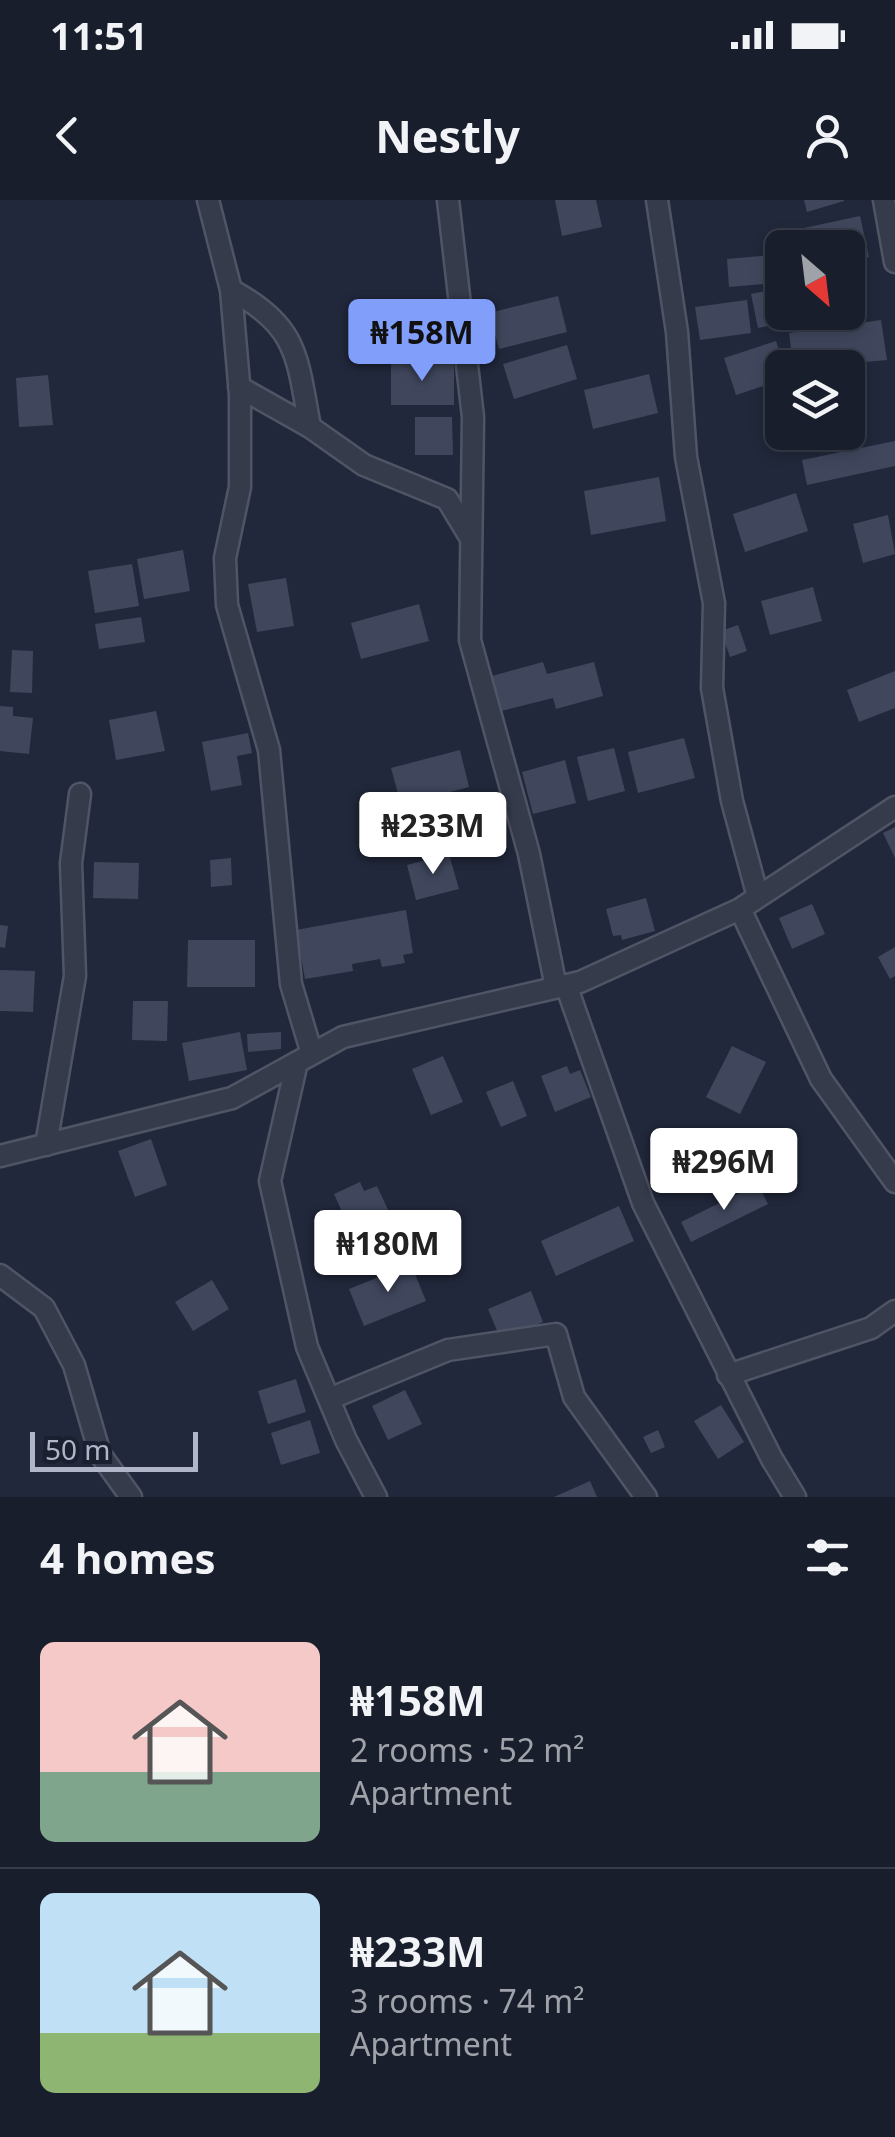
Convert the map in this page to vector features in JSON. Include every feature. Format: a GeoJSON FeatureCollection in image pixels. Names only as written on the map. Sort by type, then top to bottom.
{"type":"FeatureCollection","features":[{"type":"Feature","properties":{"kind":"street"},"geometry":{"type":"LineString","coordinates":[[208,200],[231,290],[239,387],[240,487],[225,558],[227,605],[269,750],[291,984],[304,1058],[270,1181],[307,1347],[371,1496]]}},
{"type":"Feature","properties":{"kind":"street"},"geometry":{"type":"LineString","coordinates":[[448,200],[474,417],[470,640],[561,986],[643,1202],[728,1375],[796,1497]]}},
{"type":"Feature","properties":{"kind":"street"},"geometry":{"type":"LineString","coordinates":[[658,200],[677,332],[686,457],[714,603],[712,688],[732,801],[758,897]]}},
{"type":"Feature","properties":{"kind":"street"},"geometry":{"type":"LineString","coordinates":[[884,200],[895,262]]}},
{"type":"Feature","properties":{"kind":"street"},"geometry":{"type":"LineString","coordinates":[[231,290],[280,324],[296,349],[310,427]]}},
{"type":"Feature","properties":{"kind":"street"},"geometry":{"type":"LineString","coordinates":[[239,387],[310,427],[364,464],[446,499],[470,539]]}},
{"type":"Feature","properties":{"kind":"street"},"geometry":{"type":"LineString","coordinates":[[46,1145],[76,976],[71,863],[80,794]]}},
{"type":"Feature","properties":{"kind":"street"},"geometry":{"type":"LineString","coordinates":[[0,1156],[232,1098],[344,1037],[561,986],[740,910],[895,807]]}},
{"type":"Feature","properties":{"kind":"street"},"geometry":{"type":"LineString","coordinates":[[740,910],[820,1079],[893,1176]]}},
{"type":"Feature","properties":{"kind":"street"},"geometry":{"type":"LineString","coordinates":[[0,1275],[44,1308],[74,1365],[100,1454],[131,1497]]}},
{"type":"Feature","properties":{"kind":"street"},"geometry":{"type":"LineString","coordinates":[[728,1375],[871,1328],[895,1311]]}},
{"type":"Feature","properties":{"kind":"street"},"geometry":{"type":"LineString","coordinates":[[329,1399],[448,1350],[556,1334],[574,1397],[646,1497]]}},
{"type":"Feature","properties":{"kind":"building"},"geometry":{"type":"Polygon","coordinates":[[[555,200],[596,200],[602,227],[562,236],[555,200]]]}},
{"type":"Feature","properties":{"kind":"building"},"geometry":{"type":"Polygon","coordinates":[[[804,200],[844,200],[844,201],[807,212],[804,200]]]}},
{"type":"Feature","properties":{"kind":"building"},"geometry":{"type":"Polygon","coordinates":[[[860,216],[863,230],[795,230],[860,216]]]}},
{"type":"Feature","properties":{"kind":"building"},"geometry":{"type":"Polygon","coordinates":[[[765,256],[765,284],[729,287],[727,259],[765,256]]]}},
{"type":"Feature","properties":{"kind":"building"},"geometry":{"type":"Polygon","coordinates":[[[765,291],[765,326],[758,328],[751,294],[765,291]]]}},
{"type":"Feature","properties":{"kind":"building"},"geometry":{"type":"Polygon","coordinates":[[[558,296],[567,332],[499,349],[489,313],[558,296]]]}},
{"type":"Feature","properties":{"kind":"building"},"geometry":{"type":"Polygon","coordinates":[[[747,300],[751,333],[700,340],[695,307],[747,300]]]}},
{"type":"Feature","properties":{"kind":"building"},"geometry":{"type":"Polygon","coordinates":[[[881,320],[887,360],[865,362],[865,350],[791,350],[789,333],[865,330],[865,322],[881,320]]]}},
{"type":"Feature","properties":{"kind":"building"},"geometry":{"type":"Polygon","coordinates":[[[776,341],[779,350],[765,350],[765,386],[736,395],[724,358],[776,341]]]}},
{"type":"Feature","properties":{"kind":"building"},"geometry":{"type":"Polygon","coordinates":[[[567,345],[577,379],[514,399],[503,364],[567,345]]]}},
{"type":"Feature","properties":{"kind":"building"},"geometry":{"type":"Polygon","coordinates":[[[391,363],[454,363],[454,405],[391,405],[391,363]]]}},
{"type":"Feature","properties":{"kind":"building"},"geometry":{"type":"Polygon","coordinates":[[[649,374],[658,413],[593,429],[584,390],[649,374]]]}},
{"type":"Feature","properties":{"kind":"building"},"geometry":{"type":"Polygon","coordinates":[[[48,375],[53,425],[19,427],[16,378],[48,375]]]}},
{"type":"Feature","properties":{"kind":"building"},"geometry":{"type":"Polygon","coordinates":[[[415,417],[452,417],[453,455],[415,455],[415,417]]]}},
{"type":"Feature","properties":{"kind":"building"},"geometry":{"type":"Polygon","coordinates":[[[895,441],[895,466],[807,485],[802,460],[895,441]]]}},
{"type":"Feature","properties":{"kind":"building"},"geometry":{"type":"Polygon","coordinates":[[[659,477],[666,521],[591,535],[584,491],[659,477]]]}},
{"type":"Feature","properties":{"kind":"building"},"geometry":{"type":"Polygon","coordinates":[[[796,493],[808,531],[745,552],[733,514],[796,493]]]}},
{"type":"Feature","properties":{"kind":"building"},"geometry":{"type":"Polygon","coordinates":[[[888,515],[895,554],[863,563],[853,524],[888,515]]]}},
{"type":"Feature","properties":{"kind":"building"},"geometry":{"type":"Polygon","coordinates":[[[183,550],[190,591],[144,599],[137,559],[183,550]]]}},
{"type":"Feature","properties":{"kind":"building"},"geometry":{"type":"Polygon","coordinates":[[[132,564],[139,606],[95,613],[88,571],[132,564]]]}},
{"type":"Feature","properties":{"kind":"building"},"geometry":{"type":"Polygon","coordinates":[[[286,578],[294,626],[257,632],[248,584],[286,578]]]}},
{"type":"Feature","properties":{"kind":"building"},"geometry":{"type":"Polygon","coordinates":[[[813,587],[822,621],[770,635],[761,601],[813,587]]]}},
{"type":"Feature","properties":{"kind":"building"},"geometry":{"type":"Polygon","coordinates":[[[419,604],[429,641],[361,659],[351,623],[419,604]]]}},
{"type":"Feature","properties":{"kind":"building"},"geometry":{"type":"Polygon","coordinates":[[[141,617],[145,642],[99,649],[95,624],[141,617]]]}},
{"type":"Feature","properties":{"kind":"building"},"geometry":{"type":"Polygon","coordinates":[[[738,625],[747,651],[730,657],[721,631],[738,625]]]}},
{"type":"Feature","properties":{"kind":"building"},"geometry":{"type":"Polygon","coordinates":[[[12,650],[33,651],[32,693],[10,692],[12,650]]]}},
{"type":"Feature","properties":{"kind":"building"},"geometry":{"type":"Polygon","coordinates":[[[543,662],[547,674],[594,662],[603,696],[556,709],[553,698],[501,711],[492,676],[543,662]]]}},
{"type":"Feature","properties":{"kind":"building"},"geometry":{"type":"Polygon","coordinates":[[[895,671],[895,708],[859,722],[847,690],[895,671]]]}},
{"type":"Feature","properties":{"kind":"building"},"geometry":{"type":"Polygon","coordinates":[[[0,706],[13,707],[13,716],[33,718],[29,754],[0,751],[0,706]]]}},
{"type":"Feature","properties":{"kind":"building"},"geometry":{"type":"Polygon","coordinates":[[[156,711],[165,751],[116,760],[109,720],[156,711]]]}},
{"type":"Feature","properties":{"kind":"building"},"geometry":{"type":"Polygon","coordinates":[[[248,733],[252,753],[237,756],[242,785],[211,791],[202,742],[248,733]]]}},
{"type":"Feature","properties":{"kind":"building"},"geometry":{"type":"Polygon","coordinates":[[[684,738],[695,778],[638,793],[628,752],[684,738]]]}},
{"type":"Feature","properties":{"kind":"building"},"geometry":{"type":"Polygon","coordinates":[[[614,748],[625,791],[588,801],[577,757],[614,748]]]}},
{"type":"Feature","properties":{"kind":"building"},"geometry":{"type":"Polygon","coordinates":[[[460,750],[469,787],[401,805],[391,768],[460,750]]]}},
{"type":"Feature","properties":{"kind":"building"},"geometry":{"type":"Polygon","coordinates":[[[565,760],[576,803],[533,814],[522,772],[565,760]]]}},
{"type":"Feature","properties":{"kind":"building"},"geometry":{"type":"Polygon","coordinates":[[[895,827],[895,858],[883,833],[895,827]]]}},
{"type":"Feature","properties":{"kind":"building"},"geometry":{"type":"Polygon","coordinates":[[[449,854],[459,889],[416,900],[407,865],[449,854]]]}},
{"type":"Feature","properties":{"kind":"building"},"geometry":{"type":"Polygon","coordinates":[[[231,858],[232,885],[211,887],[210,860],[231,858]]]}},
{"type":"Feature","properties":{"kind":"building"},"geometry":{"type":"Polygon","coordinates":[[[94,862],[139,863],[138,899],[93,898],[94,862]]]}},
{"type":"Feature","properties":{"kind":"building"},"geometry":{"type":"Polygon","coordinates":[[[646,898],[655,931],[622,940],[621,935],[613,936],[606,909],[646,898]]]}},
{"type":"Feature","properties":{"kind":"building"},"geometry":{"type":"Polygon","coordinates":[[[812,904],[825,934],[792,949],[779,918],[812,904]]]}},
{"type":"Feature","properties":{"kind":"building"},"geometry":{"type":"Polygon","coordinates":[[[406,910],[413,953],[403,955],[405,963],[382,967],[380,959],[352,964],[353,971],[305,979],[296,930],[406,910]]]}},
{"type":"Feature","properties":{"kind":"building"},"geometry":{"type":"Polygon","coordinates":[[[0,925],[8,926],[5,948],[0,947],[0,925]]]}},
{"type":"Feature","properties":{"kind":"building"},"geometry":{"type":"Polygon","coordinates":[[[188,940],[255,940],[255,987],[187,987],[188,940]]]}},
{"type":"Feature","properties":{"kind":"building"},"geometry":{"type":"Polygon","coordinates":[[[895,947],[895,976],[890,979],[878,957],[895,947]]]}},
{"type":"Feature","properties":{"kind":"building"},"geometry":{"type":"Polygon","coordinates":[[[0,970],[35,971],[33,1012],[0,1011],[0,970]]]}},
{"type":"Feature","properties":{"kind":"building"},"geometry":{"type":"Polygon","coordinates":[[[133,1001],[168,1001],[167,1041],[132,1040],[133,1001]]]}},
{"type":"Feature","properties":{"kind":"building"},"geometry":{"type":"Polygon","coordinates":[[[240,1032],[247,1070],[189,1081],[182,1043],[240,1032]]]}},
{"type":"Feature","properties":{"kind":"building"},"geometry":{"type":"Polygon","coordinates":[[[281,1032],[281,1049],[248,1052],[247,1034],[281,1032]]]}},
{"type":"Feature","properties":{"kind":"building"},"geometry":{"type":"Polygon","coordinates":[[[732,1046],[766,1062],[740,1114],[706,1097],[732,1046]]]}},
{"type":"Feature","properties":{"kind":"building"},"geometry":{"type":"Polygon","coordinates":[[[443,1056],[463,1102],[431,1115],[412,1069],[443,1056]]]}},
{"type":"Feature","properties":{"kind":"building"},"geometry":{"type":"Polygon","coordinates":[[[567,1066],[570,1074],[580,1070],[591,1097],[555,1112],[541,1076],[567,1066]]]}},
{"type":"Feature","properties":{"kind":"building"},"geometry":{"type":"Polygon","coordinates":[[[513,1081],[527,1116],[501,1127],[486,1092],[513,1081]]]}},
{"type":"Feature","properties":{"kind":"building"},"geometry":{"type":"Polygon","coordinates":[[[151,1139],[167,1185],[135,1197],[118,1151],[151,1139]]]}},
{"type":"Feature","properties":{"kind":"building"},"geometry":{"type":"Polygon","coordinates":[[[360,1182],[364,1191],[377,1186],[391,1216],[352,1234],[334,1194],[360,1182]]]}},
{"type":"Feature","properties":{"kind":"building"},"geometry":{"type":"Polygon","coordinates":[[[758,1184],[768,1204],[691,1242],[681,1222],[758,1184]]]}},
{"type":"Feature","properties":{"kind":"building"},"geometry":{"type":"Polygon","coordinates":[[[619,1206],[634,1241],[556,1276],[541,1241],[619,1206]]]}},
{"type":"Feature","properties":{"kind":"building"},"geometry":{"type":"Polygon","coordinates":[[[411,1264],[426,1301],[364,1326],[349,1289],[411,1264]]]}},
{"type":"Feature","properties":{"kind":"building"},"geometry":{"type":"Polygon","coordinates":[[[212,1280],[229,1309],[193,1331],[175,1302],[212,1280]]]}},
{"type":"Feature","properties":{"kind":"building"},"geometry":{"type":"Polygon","coordinates":[[[531,1291],[543,1322],[501,1340],[488,1309],[531,1291]]]}},
{"type":"Feature","properties":{"kind":"building"},"geometry":{"type":"Polygon","coordinates":[[[296,1379],[306,1412],[268,1424],[258,1391],[296,1379]]]}},
{"type":"Feature","properties":{"kind":"building"},"geometry":{"type":"Polygon","coordinates":[[[405,1390],[422,1424],[388,1440],[372,1406],[405,1390]]]}},
{"type":"Feature","properties":{"kind":"building"},"geometry":{"type":"Polygon","coordinates":[[[721,1405],[744,1442],[718,1459],[694,1421],[721,1405]]]}},
{"type":"Feature","properties":{"kind":"building"},"geometry":{"type":"Polygon","coordinates":[[[310,1420],[320,1453],[281,1465],[271,1433],[310,1420]]]}},
{"type":"Feature","properties":{"kind":"building"},"geometry":{"type":"Polygon","coordinates":[[[658,1430],[665,1447],[651,1453],[643,1437],[658,1430]]]}},
{"type":"Feature","properties":{"kind":"building"},"geometry":{"type":"Polygon","coordinates":[[[590,1481],[597,1497],[554,1497],[590,1481]]]}}]}
